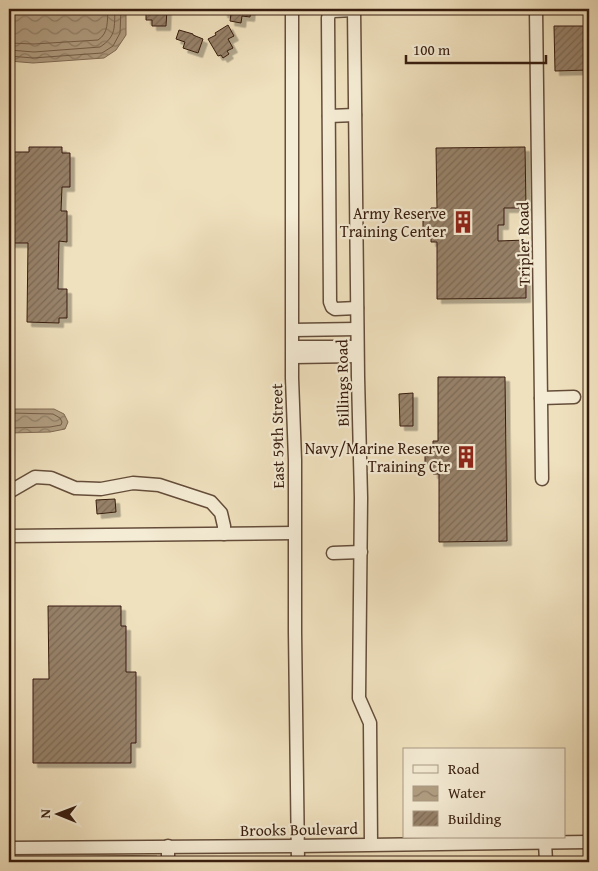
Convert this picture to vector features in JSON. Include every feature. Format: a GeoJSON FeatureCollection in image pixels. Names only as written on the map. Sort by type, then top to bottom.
{"type":"FeatureCollection","features":[{"type":"Feature","properties":{"kind":"street","name":"East 59th Street"},"geometry":{"type":"LineString","coordinates":[[292,9],[294,533],[298,862]]}},
{"type":"Feature","properties":{"kind":"street","name":"Tripler Road"},"geometry":{"type":"LineString","coordinates":[[536,9],[542,479]]}},
{"type":"Feature","properties":{"kind":"street"},"geometry":{"type":"LineString","coordinates":[[354,10],[333,11],[329,14],[330,302],[335,309],[357,308]]}},
{"type":"Feature","properties":{"kind":"street","name":"Billings Road"},"geometry":{"type":"LineString","coordinates":[[354,10],[357,351],[361,498],[358,698],[370,723],[371,844]]}},
{"type":"Feature","properties":{"kind":"street"},"geometry":{"type":"LineString","coordinates":[[329,116],[355,115]]}},
{"type":"Feature","properties":{"kind":"street"},"geometry":{"type":"LineString","coordinates":[[293,330],[357,329]]}},
{"type":"Feature","properties":{"kind":"street"},"geometry":{"type":"LineString","coordinates":[[293,352],[357,351]]}},
{"type":"Feature","properties":{"kind":"street"},"geometry":{"type":"LineString","coordinates":[[541,398],[574,397]]}},
{"type":"Feature","properties":{"kind":"street"},"geometry":{"type":"LineString","coordinates":[[9,492],[35,477],[50,478],[75,488],[102,489],[133,483],[159,485],[211,502],[221,513],[224,534]]}},
{"type":"Feature","properties":{"kind":"street"},"geometry":{"type":"LineString","coordinates":[[9,536],[294,533]]}},
{"type":"Feature","properties":{"kind":"street"},"geometry":{"type":"LineString","coordinates":[[333,553],[361,552]]}},
{"type":"Feature","properties":{"kind":"street"},"geometry":{"type":"LineString","coordinates":[[546,842],[546,862]]}},
{"type":"Feature","properties":{"kind":"street","name":"Brooks Boulevard"},"geometry":{"type":"LineString","coordinates":[[9,848],[589,842]]}},
{"type":"Feature","properties":{"kind":"street"},"geometry":{"type":"LineString","coordinates":[[168,846],[168,862]]}},
{"type":"Feature","properties":{"kind":"green space"},"geometry":{"type":"Polygon","coordinates":[[[9,853],[157,856],[157,862],[9,862],[9,853]]]}},
{"type":"Feature","properties":{"kind":"water"},"geometry":{"type":"Polygon","coordinates":[[[9,9],[126,9],[126,35],[116,50],[104,58],[33,63],[9,61],[9,9]]]}},
{"type":"Feature","properties":{"kind":"water"},"geometry":{"type":"Polygon","coordinates":[[[9,409],[54,409],[64,414],[68,422],[65,429],[50,432],[9,433],[9,409]]]}},
{"type":"Feature","properties":{"kind":"building"},"geometry":{"type":"Polygon","coordinates":[[[152,9],[167,9],[166,26],[152,26],[152,20],[146,20],[146,13],[152,13],[152,9]]]}},
{"type":"Feature","properties":{"kind":"building"},"geometry":{"type":"Polygon","coordinates":[[[223,9],[251,9],[250,17],[242,16],[241,23],[230,21],[231,14],[223,13],[223,9]]]}},
{"type":"Feature","properties":{"kind":"building"},"geometry":{"type":"Polygon","coordinates":[[[228,25],[234,36],[228,39],[233,48],[227,51],[229,54],[223,58],[221,55],[218,56],[208,39],[228,25]]]}},
{"type":"Feature","properties":{"kind":"building"},"geometry":{"type":"Polygon","coordinates":[[[554,26],[589,26],[589,70],[555,71],[554,26]]]}},
{"type":"Feature","properties":{"kind":"building"},"geometry":{"type":"Polygon","coordinates":[[[179,30],[203,39],[198,53],[183,48],[185,42],[176,39],[179,30]]]}},
{"type":"Feature","properties":{"kind":"building"},"geometry":{"type":"Polygon","coordinates":[[[29,147],[62,147],[62,153],[70,153],[70,187],[62,187],[61,211],[67,211],[67,242],[59,241],[58,289],[67,289],[67,318],[59,318],[59,323],[27,322],[28,243],[9,243],[9,152],[29,152],[29,147]]]}},
{"type":"Feature","properties":{"kind":"building","name":"Army Reserve Training Center"},"geometry":{"type":"Polygon","coordinates":[[[525,147],[526,208],[504,208],[504,225],[498,225],[498,241],[526,240],[526,298],[437,299],[437,242],[431,242],[431,231],[423,231],[423,218],[431,218],[431,208],[437,208],[436,148],[525,147]]]}},
{"type":"Feature","properties":{"kind":"building","name":"Navy/Marine Reserve Training Ctr"},"geometry":{"type":"Polygon","coordinates":[[[438,377],[505,377],[507,541],[439,542],[439,474],[433,474],[433,464],[425,464],[425,451],[433,451],[433,441],[438,441],[438,377]]]}},
{"type":"Feature","properties":{"kind":"building"},"geometry":{"type":"Polygon","coordinates":[[[413,393],[413,426],[400,426],[399,394],[413,393]]]}},
{"type":"Feature","properties":{"kind":"building"},"geometry":{"type":"Polygon","coordinates":[[[115,499],[116,512],[97,514],[96,500],[115,499]]]}},
{"type":"Feature","properties":{"kind":"building"},"geometry":{"type":"Polygon","coordinates":[[[48,606],[121,606],[121,626],[126,626],[126,672],[136,672],[136,743],[131,743],[131,763],[33,763],[33,679],[49,679],[48,606]]]}},
{"type":"Feature","properties":{"kind":"place","name":"Army Reserve Training Center"},"geometry":{"type":"Point","coordinates":[463,222]}},
{"type":"Feature","properties":{"kind":"place","name":"Navy/Marine Reserve Training Ctr"},"geometry":{"type":"Point","coordinates":[466,457]}}]}
